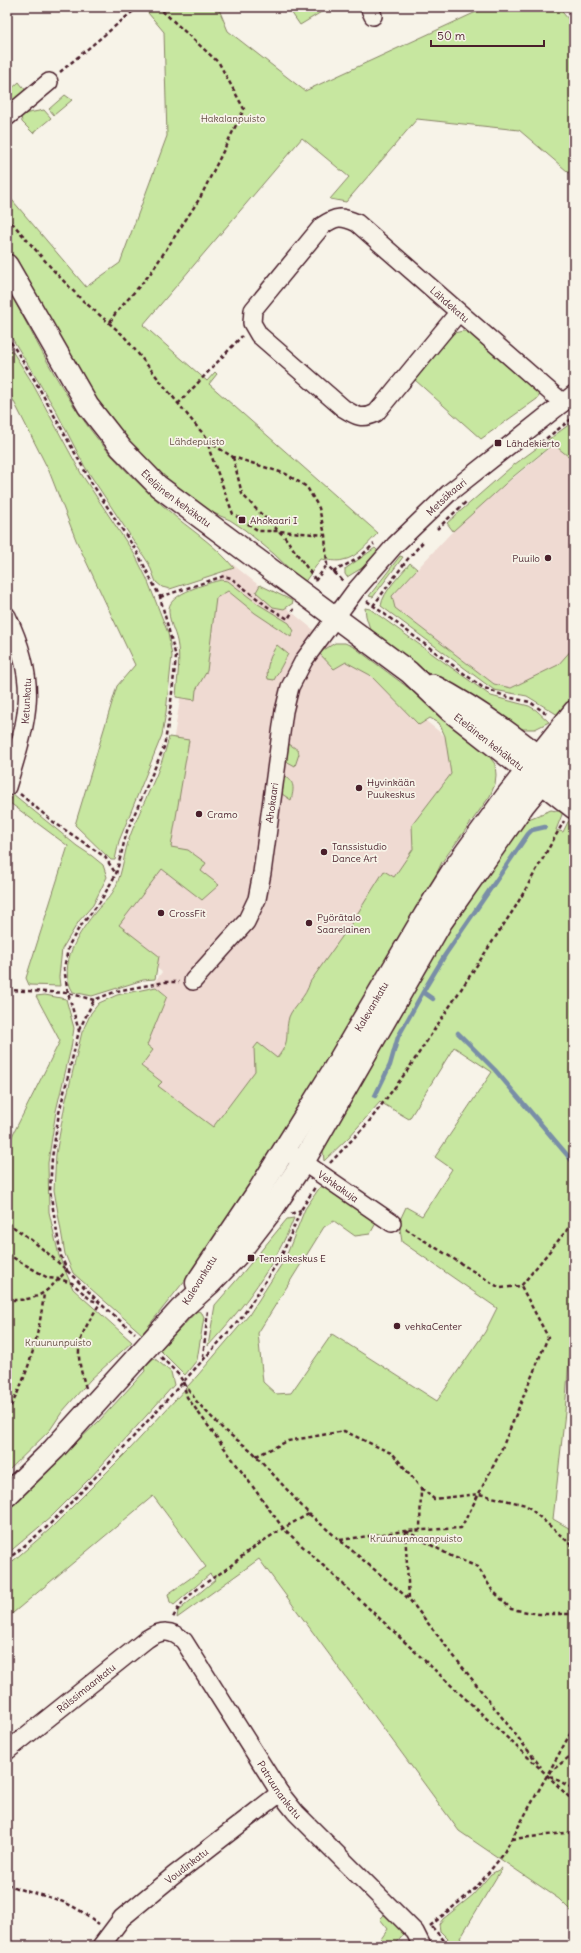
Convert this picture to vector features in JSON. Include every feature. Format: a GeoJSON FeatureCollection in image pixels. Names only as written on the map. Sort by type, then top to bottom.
{"type":"FeatureCollection","features":[{"type":"Feature","properties":{"kind":"main road","name":"Kalevankatu"},"geometry":{"type":"LineString","coordinates":[[181,1309],[332,1073],[429,908],[454,869],[540,769],[570,727]]}},
{"type":"Feature","properties":{"kind":"main road","name":"Kalevankatu"},"geometry":{"type":"LineString","coordinates":[[7,1495],[54,1449],[181,1309],[209,1284],[236,1256],[270,1212],[303,1162],[441,922],[515,817],[540,769]]}},
{"type":"Feature","properties":{"kind":"main road","name":"Kalevankatu"},"geometry":{"type":"LineString","coordinates":[[7,1482],[54,1449]]}},
{"type":"Feature","properties":{"kind":"street"},"geometry":{"type":"LineString","coordinates":[[7,117],[49,82]]}},
{"type":"Feature","properties":{"kind":"street","name":"Lähdekatu"},"geometry":{"type":"LineString","coordinates":[[252,323],[253,310],[262,297],[322,226],[332,219],[344,217],[357,223],[458,313],[568,399]]}},
{"type":"Feature","properties":{"kind":"street","name":"Eteläinen kehäkatu"},"geometry":{"type":"LineString","coordinates":[[7,265],[88,406],[122,448],[158,486],[311,587],[336,616],[409,672],[450,711],[540,769],[574,784]]}},
{"type":"Feature","properties":{"kind":"street"},"geometry":{"type":"LineString","coordinates":[[252,323],[259,335],[342,408],[356,416],[368,417],[376,413],[458,313]]}},
{"type":"Feature","properties":{"kind":"street","name":"Metsäkaari"},"geometry":{"type":"LineString","coordinates":[[336,616],[355,591],[414,526],[449,493],[568,399]]}},
{"type":"Feature","properties":{"kind":"street","name":"Ketunkatu"},"geometry":{"type":"LineString","coordinates":[[7,616],[23,653],[27,674],[28,691],[24,733],[8,786]]}},
{"type":"Feature","properties":{"kind":"street","name":"Ahokaari"},"geometry":{"type":"LineString","coordinates":[[193,981],[246,922],[257,899],[262,873],[284,711],[290,686],[304,660],[336,616]]}},
{"type":"Feature","properties":{"kind":"street","name":"Eteläinen kehäkatu"},"geometry":{"type":"LineString","coordinates":[[540,769],[573,807]]}},
{"type":"Feature","properties":{"kind":"street","name":"Vehkakuja"},"geometry":{"type":"LineString","coordinates":[[284,1150],[322,1174],[392,1223]]}},
{"type":"Feature","properties":{"kind":"street","name":"Rälssimaankatu"},"geometry":{"type":"LineString","coordinates":[[7,1751],[135,1647],[155,1633],[167,1631]]}},
{"type":"Feature","properties":{"kind":"street","name":"Patruunankatu"},"geometry":{"type":"LineString","coordinates":[[167,1631],[176,1634],[184,1641],[280,1793],[296,1813],[418,1939]]}},
{"type":"Feature","properties":{"kind":"street","name":"Voudinkatu"},"geometry":{"type":"LineString","coordinates":[[109,1942],[122,1918],[280,1793]]}},
{"type":"Feature","properties":{"kind":"path"},"geometry":{"type":"LineString","coordinates":[[49,82],[138,7]]}},
{"type":"Feature","properties":{"kind":"path"},"geometry":{"type":"LineString","coordinates":[[110,322],[115,314],[150,274],[200,198],[244,109],[218,63],[158,7]]}},
{"type":"Feature","properties":{"kind":"path"},"geometry":{"type":"LineString","coordinates":[[565,7],[574,18]]}},
{"type":"Feature","properties":{"kind":"path"},"geometry":{"type":"LineString","coordinates":[[7,217],[76,294],[110,322],[140,354],[178,404],[214,446],[233,457],[286,474],[307,487],[319,508],[325,535],[327,565],[288,619],[268,607],[231,578],[224,576],[160,597]]}},
{"type":"Feature","properties":{"kind":"path"},"geometry":{"type":"LineString","coordinates":[[178,404],[241,337],[252,323]]}},
{"type":"Feature","properties":{"kind":"path"},"geometry":{"type":"LineString","coordinates":[[7,336],[34,379],[91,482],[137,552],[160,597],[176,657],[169,719],[164,747],[127,831],[116,874],[100,902],[79,928],[69,946],[64,968],[68,993],[79,1031]]}},
{"type":"Feature","properties":{"kind":"path"},"geometry":{"type":"LineString","coordinates":[[532,449],[574,417]]}},
{"type":"Feature","properties":{"kind":"path"},"geometry":{"type":"LineString","coordinates":[[207,438],[210,452],[233,514],[259,531],[279,531],[325,535]]}},
{"type":"Feature","properties":{"kind":"path"},"geometry":{"type":"LineString","coordinates":[[233,457],[242,494],[284,536],[311,587]]}},
{"type":"Feature","properties":{"kind":"path"},"geometry":{"type":"LineString","coordinates":[[433,532],[472,496]]}},
{"type":"Feature","properties":{"kind":"path"},"geometry":{"type":"LineString","coordinates":[[373,606],[407,560],[428,537]]}},
{"type":"Feature","properties":{"kind":"path"},"geometry":{"type":"LineString","coordinates":[[327,565],[373,606],[482,687],[507,697],[530,702],[570,727]]}},
{"type":"Feature","properties":{"kind":"path"},"geometry":{"type":"LineString","coordinates":[[8,786],[52,821],[105,857],[116,874]]}},
{"type":"Feature","properties":{"kind":"path"},"geometry":{"type":"LineString","coordinates":[[7,1560],[47,1527],[115,1457],[242,1317],[281,1257],[301,1210],[328,1164],[368,1123],[407,1071],[516,906],[573,807]]}},
{"type":"Feature","properties":{"kind":"path"},"geometry":{"type":"LineString","coordinates":[[7,990],[68,993],[94,1000],[124,990],[165,982],[193,981]]}},
{"type":"Feature","properties":{"kind":"path"},"geometry":{"type":"LineString","coordinates":[[67,1270],[61,1256],[54,1222],[50,1191],[51,1171],[59,1113],[79,1031],[94,1000]]}},
{"type":"Feature","properties":{"kind":"path"},"geometry":{"type":"LineString","coordinates":[[7,1223],[24,1234],[67,1270],[100,1303],[138,1336]]}},
{"type":"Feature","properties":{"kind":"path"},"geometry":{"type":"LineString","coordinates":[[392,1223],[406,1229],[500,1288],[521,1286],[571,1226],[574,1226]]}},
{"type":"Feature","properties":{"kind":"path"},"geometry":{"type":"LineString","coordinates":[[7,1254],[48,1278],[59,1279],[72,1283],[91,1300],[100,1303]]}},
{"type":"Feature","properties":{"kind":"path"},"geometry":{"type":"LineString","coordinates":[[7,1300],[26,1301],[44,1293],[67,1270]]}},
{"type":"Feature","properties":{"kind":"path"},"geometry":{"type":"LineString","coordinates":[[340,1540],[405,1531],[461,1528],[500,1453],[548,1337],[521,1286]]}},
{"type":"Feature","properties":{"kind":"path"},"geometry":{"type":"LineString","coordinates":[[7,1412],[23,1377],[37,1337],[44,1293]]}},
{"type":"Feature","properties":{"kind":"path"},"geometry":{"type":"LineString","coordinates":[[83,1392],[86,1388],[80,1368],[78,1354],[80,1339],[100,1303]]}},
{"type":"Feature","properties":{"kind":"path"},"geometry":{"type":"LineString","coordinates":[[158,1354],[183,1381],[197,1402],[225,1431],[256,1456],[309,1514],[409,1599],[547,1775],[574,1789]]}},
{"type":"Feature","properties":{"kind":"path"},"geometry":{"type":"LineString","coordinates":[[183,1381],[187,1397],[283,1528],[574,1802]]}},
{"type":"Feature","properties":{"kind":"path"},"geometry":{"type":"LineString","coordinates":[[256,1456],[288,1441],[344,1431],[393,1454],[421,1488],[434,1499],[479,1494],[526,1505],[574,1547]]}},
{"type":"Feature","properties":{"kind":"path"},"geometry":{"type":"LineString","coordinates":[[420,1530],[421,1488]]}},
{"type":"Feature","properties":{"kind":"path"},"geometry":{"type":"LineString","coordinates":[[167,1631],[176,1610],[194,1591],[283,1528],[309,1514]]}},
{"type":"Feature","properties":{"kind":"path"},"geometry":{"type":"LineString","coordinates":[[405,1531],[409,1599]]}},
{"type":"Feature","properties":{"kind":"path"},"geometry":{"type":"LineString","coordinates":[[405,1531],[451,1556],[478,1567],[492,1590],[511,1609],[539,1614],[574,1614]]}},
{"type":"Feature","properties":{"kind":"path"},"geometry":{"type":"LineString","coordinates":[[400,1946],[418,1939],[476,1888],[502,1856],[574,1727]]}},
{"type":"Feature","properties":{"kind":"path"},"geometry":{"type":"LineString","coordinates":[[547,1775],[574,1753]]}},
{"type":"Feature","properties":{"kind":"path"},"geometry":{"type":"LineString","coordinates":[[511,1839],[574,1832]]}},
{"type":"Feature","properties":{"kind":"path"},"geometry":{"type":"LineString","coordinates":[[7,1884],[17,1889],[60,1900],[84,1913],[103,1927],[109,1942]]}},
{"type":"Feature","properties":{"kind":"path"},"geometry":{"type":"LineString","coordinates":[[431,1926],[449,1946]]}},
{"type":"Feature","properties":{"kind":"shaded area"},"geometry":{"type":"Polygon","coordinates":[[[554,444],[568,456],[574,450],[574,660],[511,688],[494,684],[395,608],[392,596],[463,520],[554,444]]]}},
{"type":"Feature","properties":{"kind":"shaded area"},"geometry":{"type":"Polygon","coordinates":[[[231,563],[468,755],[473,795],[219,1153],[122,1074],[167,996],[153,984],[162,972],[105,930],[155,851],[195,609],[231,563]]]}},
{"type":"Feature","properties":{"kind":"green space","name":"Hakalanpuisto"},"geometry":{"type":"Polygon","coordinates":[[[143,7],[218,7],[228,31],[305,91],[487,7],[558,7],[574,26],[574,177],[519,130],[417,119],[346,202],[330,199],[349,177],[302,138],[143,325],[207,381],[215,372],[217,374],[209,384],[378,533],[362,549],[348,559],[332,561],[321,559],[304,583],[274,554],[245,530],[230,520],[199,507],[144,462],[95,401],[7,249],[7,194],[86,287],[120,263],[167,136],[164,32],[143,7]]]}},
{"type":"Feature","properties":{"kind":"green space"},"geometry":{"type":"Polygon","coordinates":[[[291,7],[322,7],[323,11],[300,25],[289,9],[291,7]]]}},
{"type":"Feature","properties":{"kind":"green space"},"geometry":{"type":"Polygon","coordinates":[[[19,82],[27,92],[13,104],[7,97],[7,93],[19,82]]]}},
{"type":"Feature","properties":{"kind":"green space"},"geometry":{"type":"Polygon","coordinates":[[[65,95],[72,100],[54,115],[49,109],[65,95]]]}},
{"type":"Feature","properties":{"kind":"green space"},"geometry":{"type":"Polygon","coordinates":[[[44,110],[51,118],[33,133],[22,122],[21,116],[23,114],[44,110]]]}},
{"type":"Feature","properties":{"kind":"green space"},"geometry":{"type":"Polygon","coordinates":[[[7,287],[68,397],[97,438],[144,489],[214,548],[234,568],[170,589],[162,587],[156,582],[149,564],[85,467],[55,409],[7,330],[7,287]]]}},
{"type":"Feature","properties":{"kind":"green space"},"geometry":{"type":"Polygon","coordinates":[[[463,331],[470,332],[541,393],[537,399],[481,439],[415,380],[448,338],[454,333],[463,331]]]}},
{"type":"Feature","properties":{"kind":"green space"},"geometry":{"type":"Polygon","coordinates":[[[7,343],[30,379],[82,475],[135,555],[147,579],[168,633],[172,656],[162,735],[119,841],[115,860],[111,860],[75,825],[117,686],[135,665],[76,540],[49,471],[7,388],[7,343]]]}},
{"type":"Feature","properties":{"kind":"green space"},"geometry":{"type":"Polygon","coordinates":[[[574,421],[574,450],[568,456],[553,444],[514,476],[453,531],[447,523],[511,467],[574,421]]]}},
{"type":"Feature","properties":{"kind":"green space"},"geometry":{"type":"Polygon","coordinates":[[[375,548],[378,551],[362,568],[347,577],[345,574],[345,569],[375,548]]]}},
{"type":"Feature","properties":{"kind":"green space"},"geometry":{"type":"Polygon","coordinates":[[[400,556],[403,557],[373,597],[369,596],[400,556]]]}},
{"type":"Feature","properties":{"kind":"green space"},"geometry":{"type":"Polygon","coordinates":[[[410,563],[417,569],[392,596],[395,608],[494,684],[511,688],[558,665],[574,647],[574,695],[558,715],[527,696],[494,690],[381,606],[382,600],[393,583],[410,563]]]}},
{"type":"Feature","properties":{"kind":"green space"},"geometry":{"type":"Polygon","coordinates":[[[221,580],[228,581],[258,604],[289,623],[294,631],[291,637],[255,613],[228,591],[216,598],[207,671],[196,690],[195,700],[176,697],[179,662],[178,648],[169,608],[171,603],[183,593],[199,586],[221,580]]]}},
{"type":"Feature","properties":{"kind":"green space"},"geometry":{"type":"Polygon","coordinates":[[[260,585],[291,600],[293,603],[284,609],[273,607],[256,592],[260,585]]]}},
{"type":"Feature","properties":{"kind":"green space"},"geometry":{"type":"Polygon","coordinates":[[[365,608],[370,609],[491,696],[529,706],[536,710],[549,722],[535,729],[519,729],[423,670],[370,629],[365,608]]]}},
{"type":"Feature","properties":{"kind":"green space"},"geometry":{"type":"Polygon","coordinates":[[[335,643],[345,643],[354,647],[447,717],[485,751],[495,764],[495,784],[490,796],[442,862],[425,898],[254,1182],[194,1269],[142,1334],[73,1273],[65,1254],[54,1190],[56,1154],[65,1104],[82,1032],[91,1013],[99,1003],[117,995],[156,987],[167,996],[147,1045],[153,1050],[141,1066],[162,1082],[158,1086],[213,1127],[255,1071],[254,1048],[258,1043],[277,1058],[282,1052],[287,1038],[289,1017],[291,1013],[306,993],[310,982],[351,924],[384,871],[394,877],[413,849],[412,825],[451,774],[445,736],[439,723],[430,718],[419,725],[370,675],[346,662],[334,669],[319,653],[335,643]]]}},
{"type":"Feature","properties":{"kind":"green space"},"geometry":{"type":"Polygon","coordinates":[[[277,645],[288,654],[274,680],[268,679],[267,671],[269,661],[277,645]]]}},
{"type":"Feature","properties":{"kind":"green space"},"geometry":{"type":"Polygon","coordinates":[[[169,737],[189,740],[171,847],[188,850],[206,863],[201,871],[219,885],[202,900],[162,869],[119,925],[159,956],[155,979],[143,980],[92,996],[73,992],[68,982],[67,971],[72,949],[77,938],[97,910],[110,896],[116,886],[130,836],[161,763],[169,737]]]}},
{"type":"Feature","properties":{"kind":"green space"},"geometry":{"type":"Polygon","coordinates":[[[289,744],[298,750],[299,754],[295,766],[286,761],[289,744]]]}},
{"type":"Feature","properties":{"kind":"green space"},"geometry":{"type":"Polygon","coordinates":[[[285,776],[291,781],[293,786],[291,800],[282,794],[285,776]]]}},
{"type":"Feature","properties":{"kind":"green space"},"geometry":{"type":"Polygon","coordinates":[[[13,794],[103,865],[107,877],[93,905],[79,921],[62,949],[59,977],[60,986],[29,985],[26,978],[68,846],[10,803],[13,794]]]}},
{"type":"Feature","properties":{"kind":"green space","name":"Kruununmaanpuisto"},"geometry":{"type":"Polygon","coordinates":[[[551,810],[563,812],[556,830],[563,832],[568,822],[574,817],[574,1291],[565,1412],[553,1519],[574,1531],[574,1914],[559,1899],[459,1831],[259,1559],[177,1618],[178,1611],[215,1580],[210,1574],[174,1605],[170,1602],[168,1594],[206,1567],[153,1496],[7,1618],[7,1566],[49,1530],[130,1449],[198,1375],[249,1315],[285,1259],[305,1209],[320,1187],[328,1186],[376,1218],[376,1223],[370,1234],[355,1236],[334,1221],[324,1227],[258,1333],[263,1382],[276,1394],[291,1393],[332,1334],[437,1401],[485,1332],[497,1308],[402,1242],[399,1222],[406,1207],[422,1216],[452,1169],[435,1157],[492,1072],[454,1047],[409,1119],[380,1102],[349,1137],[324,1161],[323,1151],[327,1139],[429,961],[482,879],[526,820],[551,810]]]}},
{"type":"Feature","properties":{"kind":"green space","name":"Kruununpuisto"},"geometry":{"type":"Polygon","coordinates":[[[45,995],[66,999],[74,1028],[71,1048],[56,1111],[48,1163],[49,1212],[59,1256],[73,1289],[132,1342],[90,1380],[62,1412],[50,1430],[7,1472],[7,1146],[60,1041],[36,996],[45,995]]]}},
{"type":"Feature","properties":{"kind":"green space"},"geometry":{"type":"Polygon","coordinates":[[[294,1218],[268,1270],[234,1317],[208,1346],[215,1305],[287,1219],[294,1218]]]}},
{"type":"Feature","properties":{"kind":"green space"},"geometry":{"type":"Polygon","coordinates":[[[198,1311],[202,1313],[204,1317],[197,1360],[185,1375],[160,1350],[198,1311]]]}},
{"type":"Feature","properties":{"kind":"green space"},"geometry":{"type":"Polygon","coordinates":[[[154,1358],[171,1372],[174,1385],[91,1477],[51,1517],[7,1554],[7,1509],[99,1421],[145,1371],[144,1367],[154,1358]]]}},
{"type":"Feature","properties":{"kind":"green space"},"geometry":{"type":"Polygon","coordinates":[[[502,1868],[460,1938],[467,1946],[455,1946],[440,1931],[439,1924],[443,1919],[473,1895],[491,1874],[502,1868]]]}},
{"type":"Feature","properties":{"kind":"green space"},"geometry":{"type":"Polygon","coordinates":[[[386,1913],[405,1933],[394,1946],[376,1946],[388,1929],[380,1919],[386,1913]]]}},
{"type":"Feature","properties":{"kind":"waterway"},"geometry":{"type":"LineString","coordinates":[[375,1096],[390,1065],[398,1037],[445,955],[528,834],[532,830],[545,827]]}},
{"type":"Feature","properties":{"kind":"waterway"},"geometry":{"type":"LineString","coordinates":[[423,992],[433,999]]}},
{"type":"Feature","properties":{"kind":"waterway"},"geometry":{"type":"LineString","coordinates":[[458,1033],[495,1070],[574,1163]]}},
{"type":"Feature","properties":{"kind":"place","name":"Lähdekierto"},"geometry":{"type":"Point","coordinates":[498,443]}},
{"type":"Feature","properties":{"kind":"place","name":"Ahokaari I"},"geometry":{"type":"Point","coordinates":[242,520]}},
{"type":"Feature","properties":{"kind":"place","name":"Puuilo"},"geometry":{"type":"Point","coordinates":[548,558]}},
{"type":"Feature","properties":{"kind":"place","name":"Hyvinkään Puukeskus"},"geometry":{"type":"Point","coordinates":[359,788]}},
{"type":"Feature","properties":{"kind":"place","name":"Cramo"},"geometry":{"type":"Point","coordinates":[199,814]}},
{"type":"Feature","properties":{"kind":"place","name":"Tanssistudio Dance Art"},"geometry":{"type":"Point","coordinates":[324,852]}},
{"type":"Feature","properties":{"kind":"place","name":"CrossFit"},"geometry":{"type":"Point","coordinates":[161,913]}},
{"type":"Feature","properties":{"kind":"place","name":"Pyörätalo Saarelainen"},"geometry":{"type":"Point","coordinates":[309,923]}},
{"type":"Feature","properties":{"kind":"place","name":"Tenniskeskus E"},"geometry":{"type":"Point","coordinates":[251,1258]}},
{"type":"Feature","properties":{"kind":"place","name":"vehkaCenter"},"geometry":{"type":"Point","coordinates":[397,1326]}},
{"type":"Feature","properties":{"kind":"park label","name":"Lähdepuisto"},"geometry":{"type":"Point","coordinates":[197,441]}}]}
